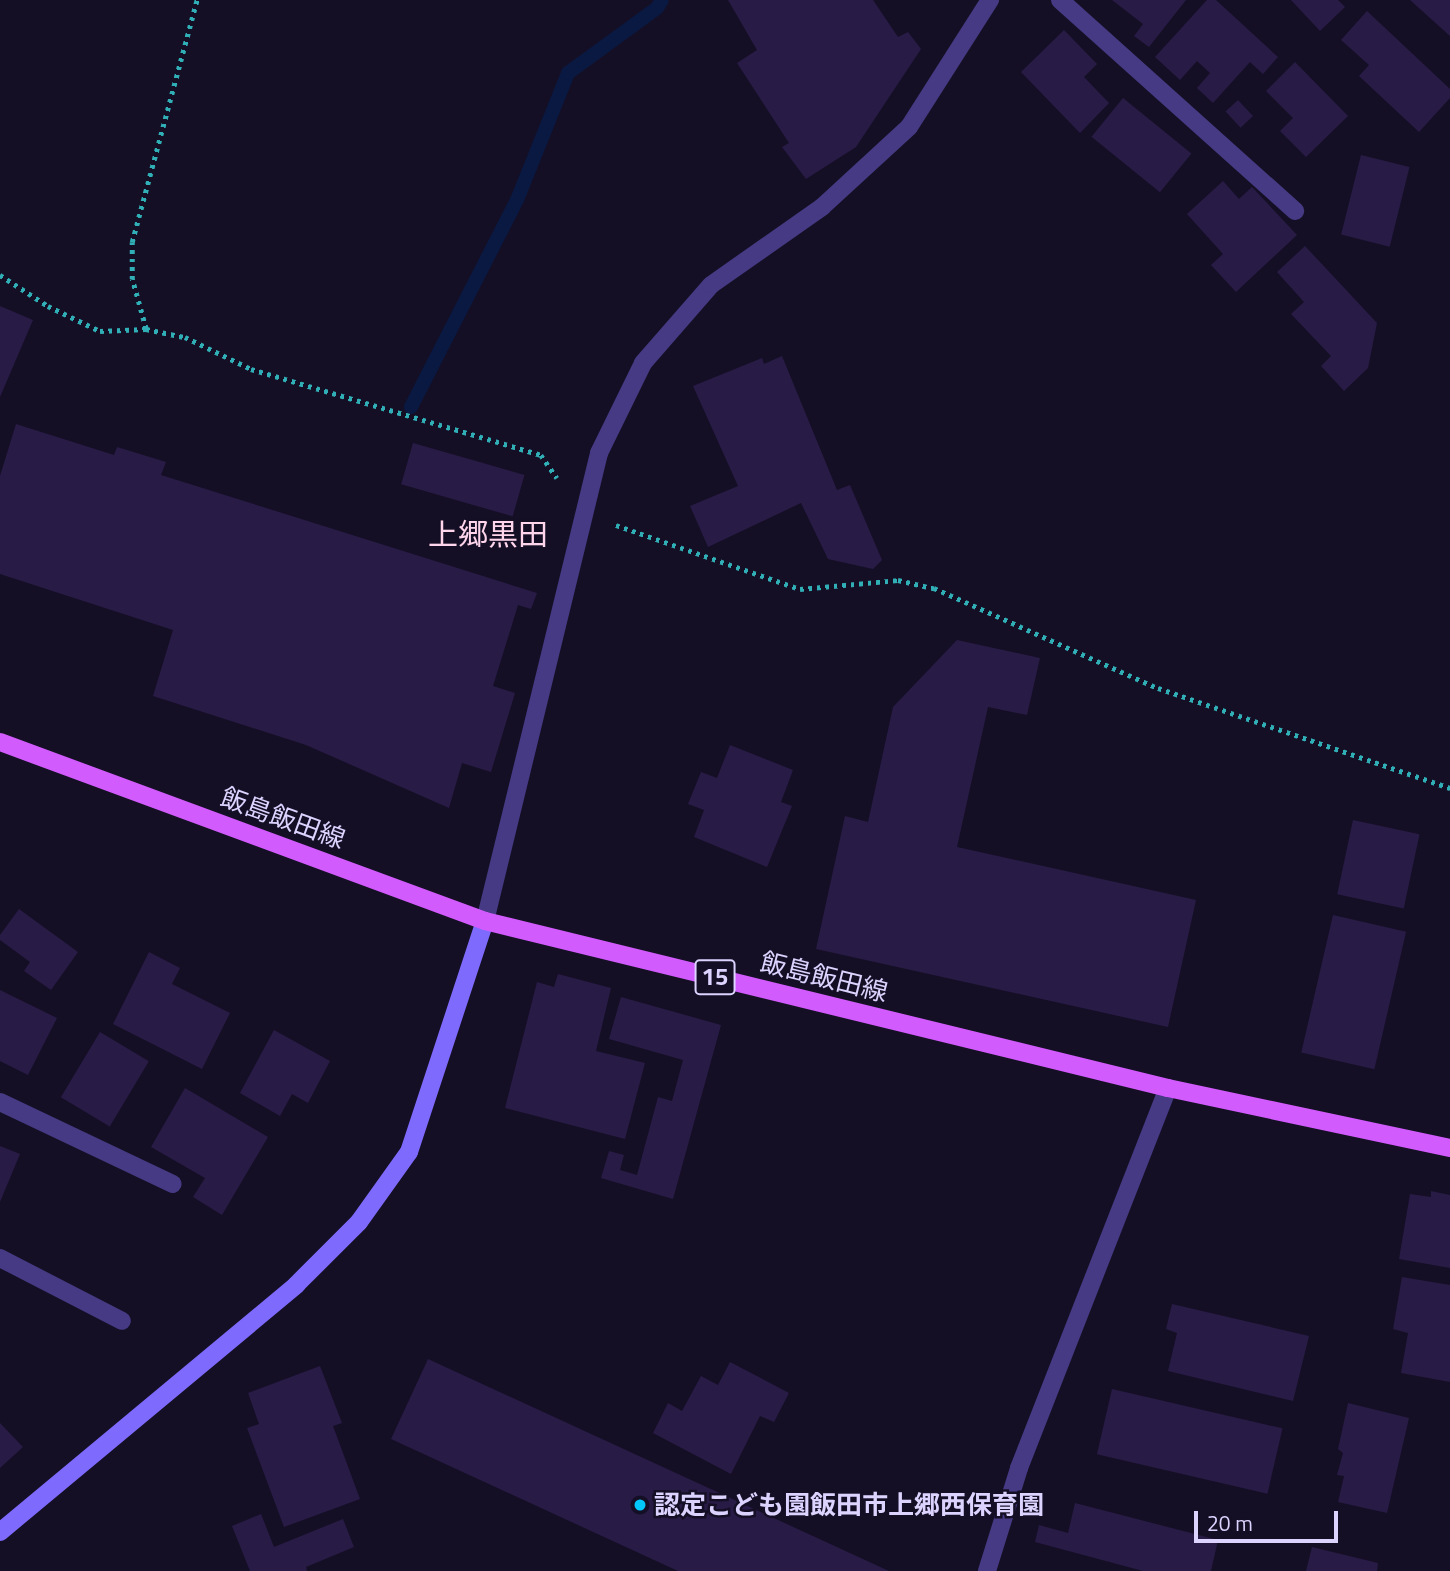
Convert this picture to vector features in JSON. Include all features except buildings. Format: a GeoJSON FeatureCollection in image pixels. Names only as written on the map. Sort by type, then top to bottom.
{"type":"FeatureCollection","features":[{"type":"Feature","properties":{"kind":"main road","name":"飯島飯田線"},"geometry":{"type":"LineString","coordinates":[[0,742],[485,921],[1168,1088],[1450,1148]]}},
{"type":"Feature","properties":{"kind":"street"},"geometry":{"type":"LineString","coordinates":[[0,1532],[296,1285],[359,1222],[409,1152],[485,921],[598,453],[643,363],[712,285],[822,207],[909,127],[990,0]]}},
{"type":"Feature","properties":{"kind":"street"},"geometry":{"type":"LineString","coordinates":[[1060,0],[1295,211]]}},
{"type":"Feature","properties":{"kind":"street"},"geometry":{"type":"LineString","coordinates":[[987,1571],[1019,1468],[1168,1088]]}},
{"type":"Feature","properties":{"kind":"street"},"geometry":{"type":"LineString","coordinates":[[0,1102],[173,1184]]}},
{"type":"Feature","properties":{"kind":"street"},"geometry":{"type":"LineString","coordinates":[[0,1258],[122,1321]]}},
{"type":"Feature","properties":{"kind":"path"},"geometry":{"type":"LineString","coordinates":[[145,329],[132,279],[132,242],[197,0]]}},
{"type":"Feature","properties":{"kind":"path"},"geometry":{"type":"LineString","coordinates":[[0,275],[48,306],[100,331],[145,329],[186,337],[251,369],[541,455],[582,513],[800,589],[898,580],[934,588],[1158,688],[1450,789]]}},
{"type":"Feature","properties":{"kind":"waterway"},"geometry":{"type":"LineString","coordinates":[[411,407],[517,200],[568,73],[657,8],[662,0]]}},
{"type":"Feature","properties":{"kind":"place","name":"認定こども園飯田市上郷西保育園"},"geometry":{"type":"Point","coordinates":[640,1505]}},
{"type":"Feature","properties":{"kind":"district","name":"上郷黒田"},"geometry":{"type":"Point","coordinates":[488,534]}}]}
